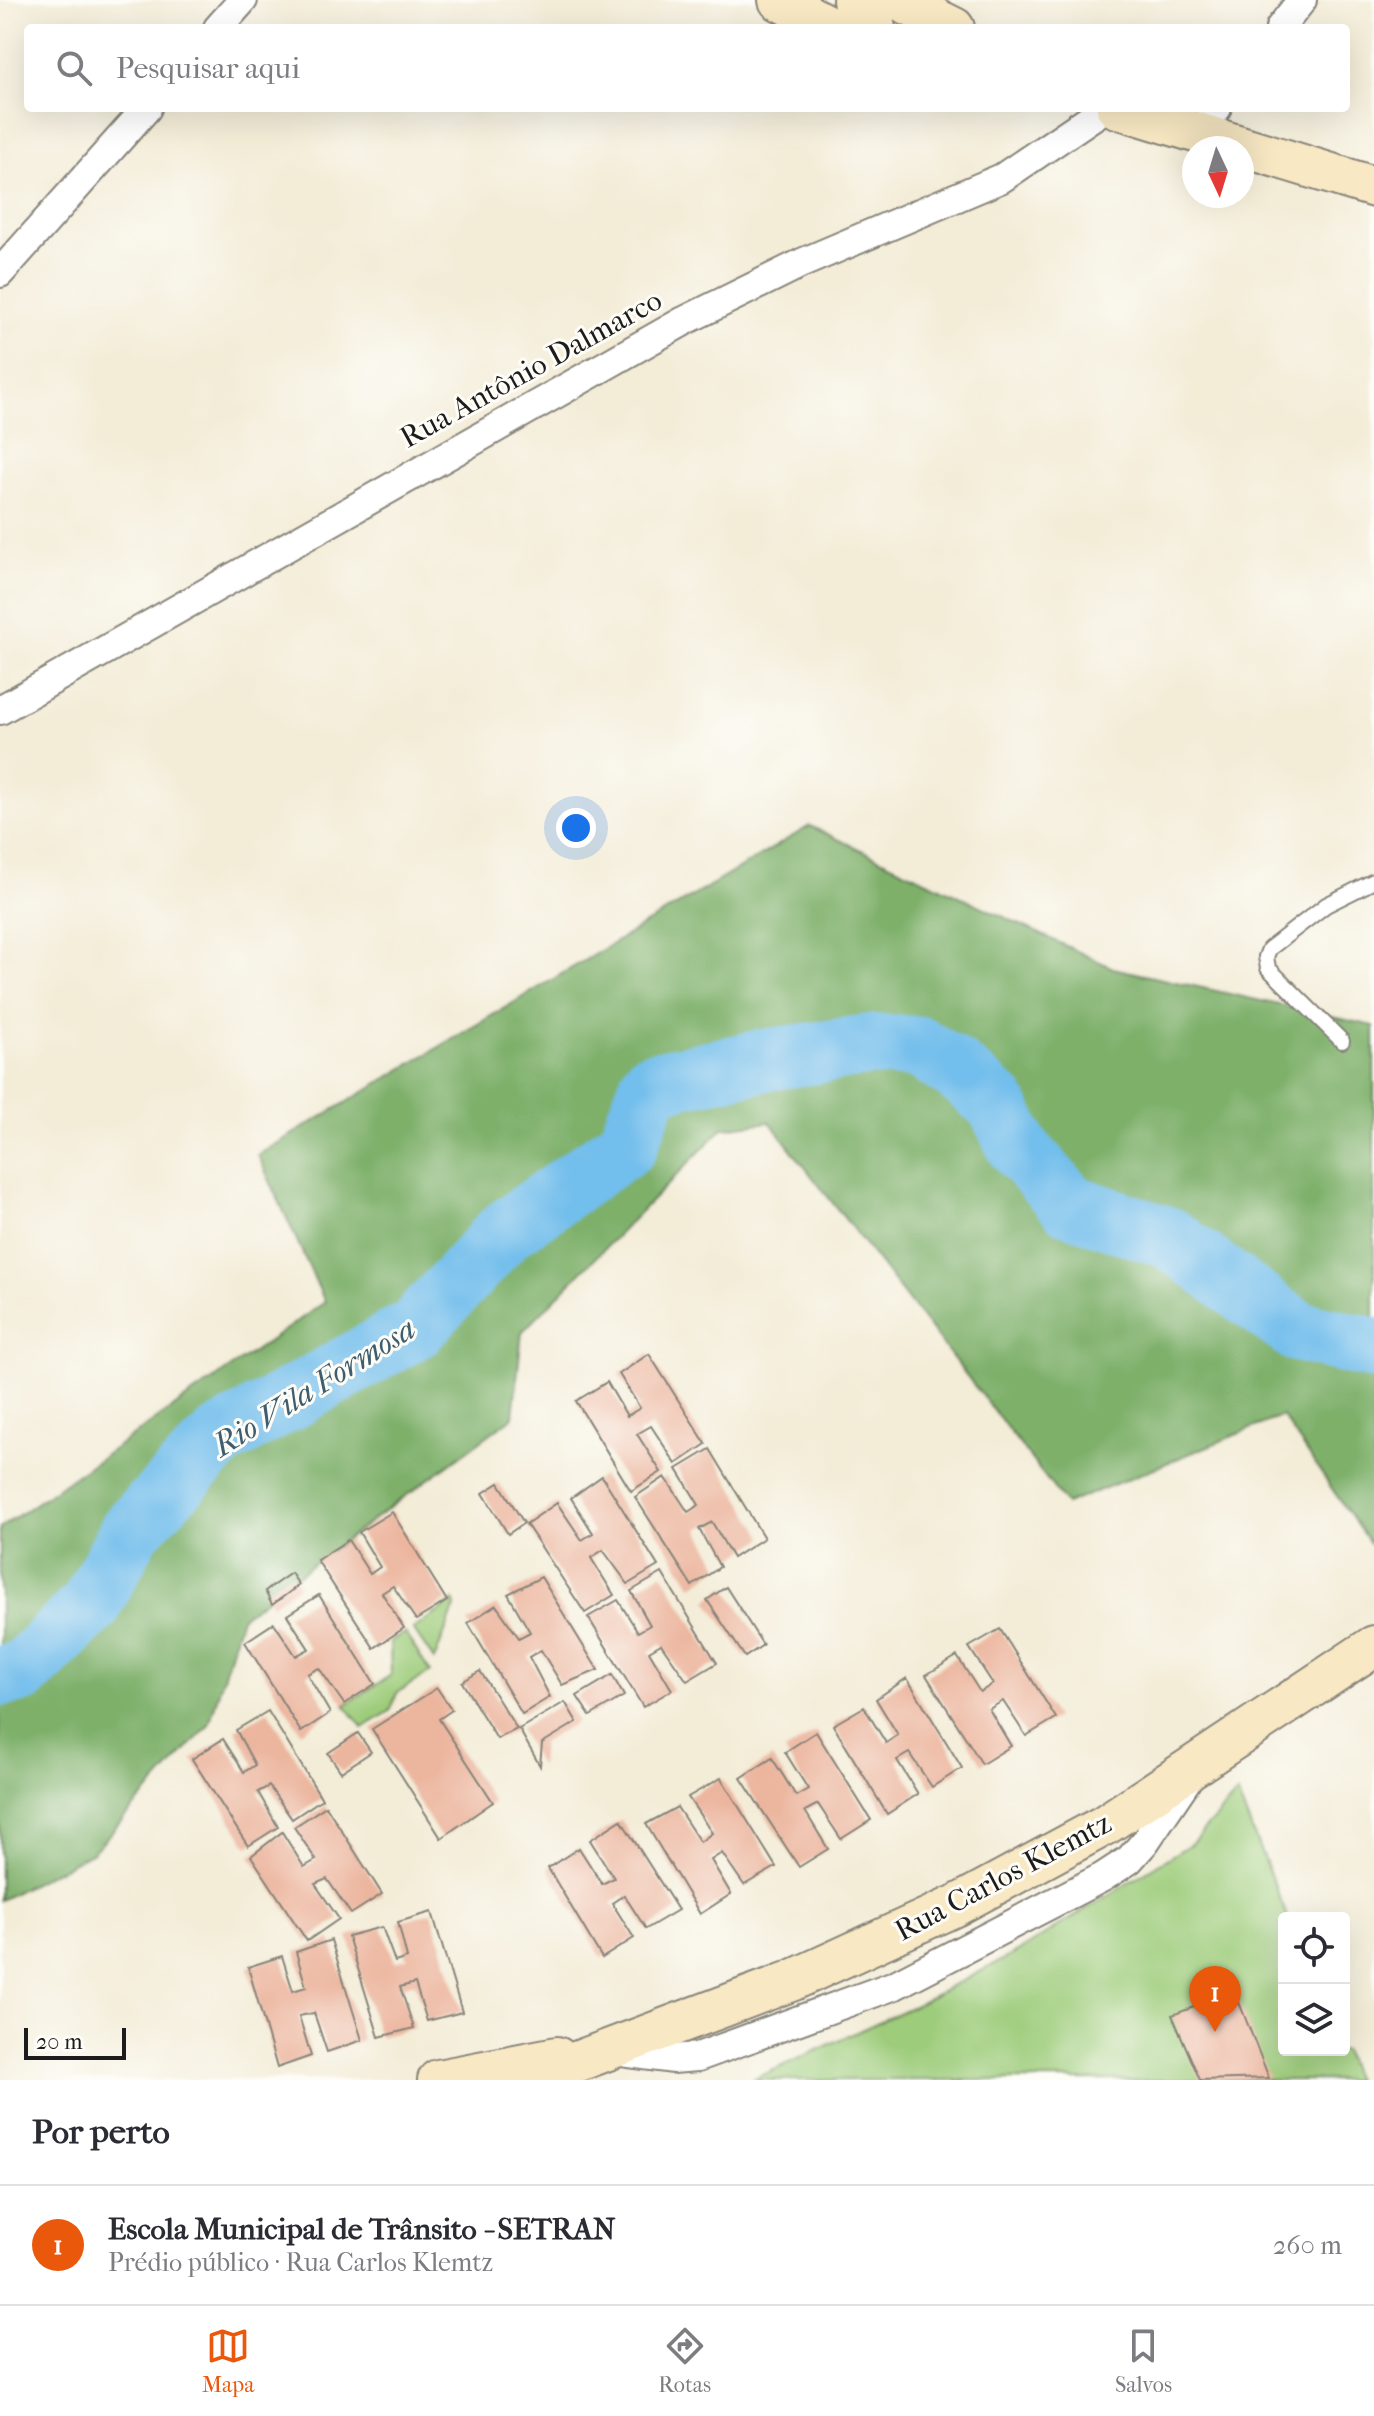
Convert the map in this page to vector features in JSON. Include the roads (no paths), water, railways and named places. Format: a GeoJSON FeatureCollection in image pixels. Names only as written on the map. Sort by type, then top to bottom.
{"type":"FeatureCollection","features":[{"type":"Feature","properties":{"kind":"main road"},"geometry":{"type":"LineString","coordinates":[[779,0],[824,24]]}},
{"type":"Feature","properties":{"kind":"main road"},"geometry":{"type":"LineString","coordinates":[[853,0],[872,24]]}},
{"type":"Feature","properties":{"kind":"main road"},"geometry":{"type":"LineString","coordinates":[[898,0],[943,16]]}},
{"type":"Feature","properties":{"kind":"main road"},"geometry":{"type":"LineString","coordinates":[[1147,112],[1207,120],[1374,187]]}},
{"type":"Feature","properties":{"kind":"main road","name":"Rua Carlos Klemtz"},"geometry":{"type":"LineString","coordinates":[[528,2080],[601,2050],[676,2026],[877,1944],[1093,1832],[1374,1646]]}},
{"type":"Feature","properties":{"kind":"main road","name":"Rua Carlos Klemtz"},"geometry":{"type":"LineString","coordinates":[[438,2080],[601,2050]]}},
{"type":"Feature","properties":{"kind":"street"},"geometry":{"type":"LineString","coordinates":[[222,24],[243,0]]}},
{"type":"Feature","properties":{"kind":"street"},"geometry":{"type":"LineString","coordinates":[[1283,24],[1302,0]]}},
{"type":"Feature","properties":{"kind":"street"},"geometry":{"type":"LineString","coordinates":[[0,273],[143,112]]}},
{"type":"Feature","properties":{"kind":"street","name":"Rua Antônio Dalmarco"},"geometry":{"type":"LineString","coordinates":[[0,710],[660,334],[745,289],[1002,178],[1099,112]]}},
{"type":"Feature","properties":{"kind":"lane"},"geometry":{"type":"LineString","coordinates":[[1342,1041],[1268,968],[1266,957],[1269,949],[1326,905],[1374,881]]}},
{"type":"Feature","properties":{"kind":"waterway","name":"Rio Vila Formosa"},"geometry":{"type":"LineString","coordinates":[[0,1676],[22,1672],[90,1606],[131,1529],[219,1439],[416,1328],[505,1231],[627,1145],[651,1083],[765,1060],[871,1045],[919,1047],[957,1071],[997,1104],[1018,1147],[1070,1205],[1169,1238],[1297,1331],[1374,1349]]}},
{"type":"Feature","properties":{"kind":"place","name":"Escola Municipal de Trânsito - SETRAN"},"geometry":{"type":"Point","coordinates":[1215,2032]}}]}
